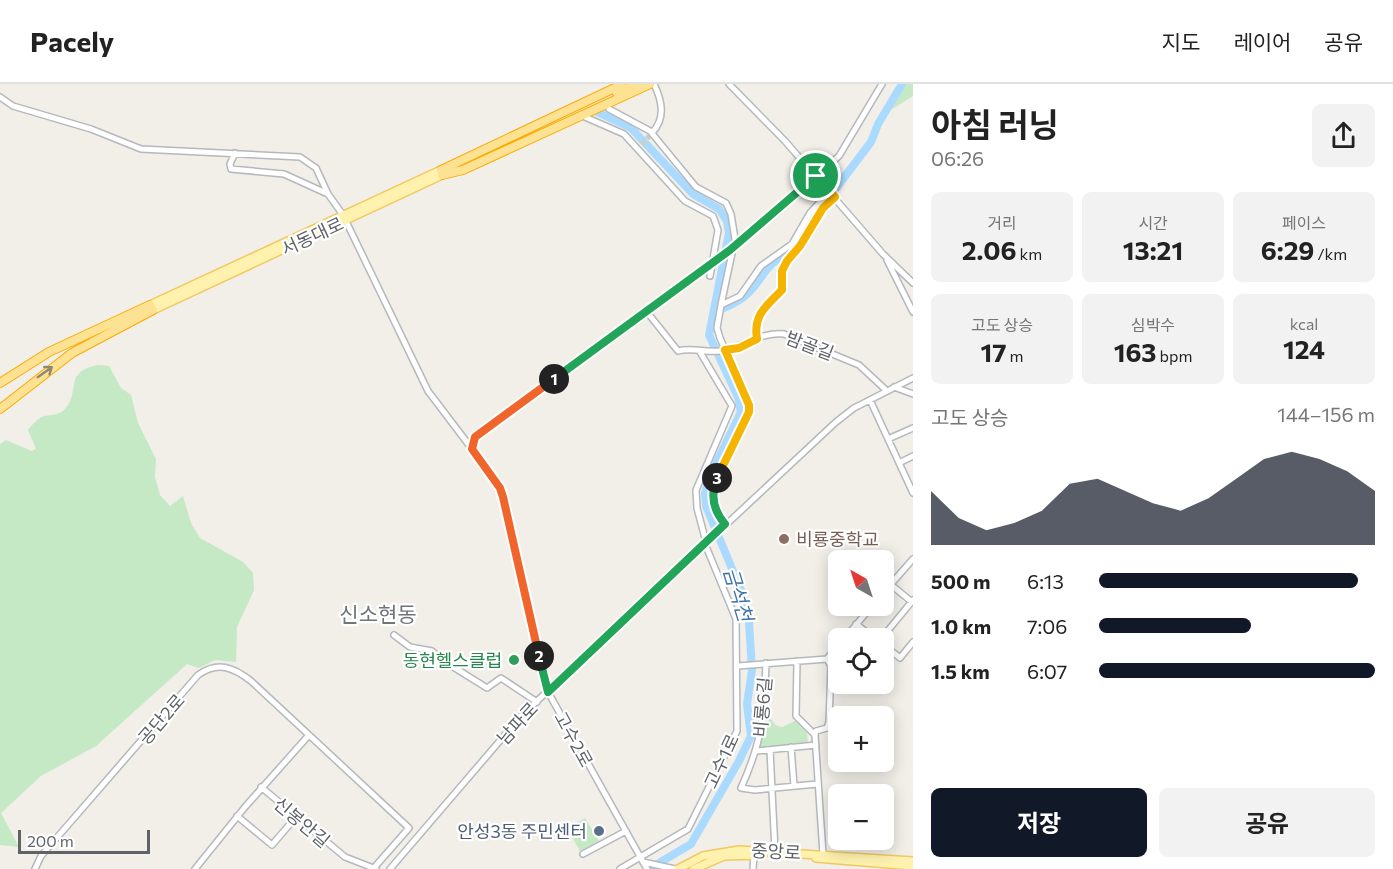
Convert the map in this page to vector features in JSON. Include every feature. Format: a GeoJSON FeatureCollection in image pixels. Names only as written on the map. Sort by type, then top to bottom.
{"type":"FeatureCollection","features":[{"type":"Feature","properties":{"kind":"highway"},"geometry":{"type":"LineString","coordinates":[[442,173],[614,84]]}},
{"type":"Feature","properties":{"kind":"highway","name":"서동대로"},"geometry":{"type":"LineString","coordinates":[[442,173],[624,84]]}},
{"type":"Feature","properties":{"kind":"highway","name":"서동대로"},"geometry":{"type":"LineString","coordinates":[[442,173],[636,84]]}},
{"type":"Feature","properties":{"kind":"highway"},"geometry":{"type":"LineString","coordinates":[[442,173],[463,170],[650,84]]}},
{"type":"Feature","properties":{"kind":"highway","name":"서동대로"},"geometry":{"type":"LineString","coordinates":[[0,383],[49,352],[151,308]]}},
{"type":"Feature","properties":{"kind":"highway","name":"서동대로"},"geometry":{"type":"LineString","coordinates":[[0,409],[72,353],[151,308]]}},
{"type":"Feature","properties":{"kind":"main road","name":"서동대로"},"geometry":{"type":"LineString","coordinates":[[151,308],[442,173]]}},
{"type":"Feature","properties":{"kind":"main road","name":"중앙로"},"geometry":{"type":"LineString","coordinates":[[675,869],[703,856],[739,850],[913,861]]}},
{"type":"Feature","properties":{"kind":"main road","name":"중앙로"},"geometry":{"type":"LineString","coordinates":[[694,869],[724,856],[754,855],[913,866]]}},
{"type":"Feature","properties":{"kind":"street"},"geometry":{"type":"LineString","coordinates":[[652,133],[657,128],[662,112],[662,100],[654,84]]}},
{"type":"Feature","properties":{"kind":"street"},"geometry":{"type":"LineString","coordinates":[[729,84],[830,191],[883,254],[913,283]]}},
{"type":"Feature","properties":{"kind":"street"},"geometry":{"type":"LineString","coordinates":[[472,449],[475,437],[733,248],[816,176],[845,148],[882,84]]}},
{"type":"Feature","properties":{"kind":"street","name":"고수2로"},"geometry":{"type":"LineString","coordinates":[[0,97],[13,106],[91,129],[141,148],[300,157],[316,168],[328,194],[344,218],[428,391],[500,488],[548,692],[647,869]]}},
{"type":"Feature","properties":{"kind":"street"},"geometry":{"type":"LineString","coordinates":[[609,109],[652,133],[696,187],[726,203],[735,228],[717,328],[724,350],[749,405],[749,412],[714,486],[715,510],[723,526],[836,422],[870,400],[913,378]]}},
{"type":"Feature","properties":{"kind":"street"},"geometry":{"type":"LineString","coordinates":[[585,117],[624,134],[685,201],[713,216],[718,230],[710,276]]}},
{"type":"Feature","properties":{"kind":"street"},"geometry":{"type":"LineString","coordinates":[[235,153],[230,164],[231,169],[284,174],[328,194]]}},
{"type":"Feature","properties":{"kind":"street"},"geometry":{"type":"LineString","coordinates":[[721,308],[740,296],[760,266],[792,244],[810,213],[830,191]]}},
{"type":"Feature","properties":{"kind":"street"},"geometry":{"type":"LineString","coordinates":[[757,339],[755,328],[759,313],[782,290],[782,271],[787,261],[800,246],[823,208],[835,197]]}},
{"type":"Feature","properties":{"kind":"street"},"geometry":{"type":"LineString","coordinates":[[883,254],[913,312]]}},
{"type":"Feature","properties":{"kind":"street","name":"밤골길"},"geometry":{"type":"LineString","coordinates":[[647,312],[678,351],[687,348],[702,352],[739,348],[774,333],[784,334],[860,365],[887,391]]}},
{"type":"Feature","properties":{"kind":"street","name":"고수1로"},"geometry":{"type":"LineString","coordinates":[[620,869],[642,860],[688,829],[736,731],[738,666],[736,619],[706,542],[697,508],[696,490],[732,406],[702,352]]}},
{"type":"Feature","properties":{"kind":"street"},"geometry":{"type":"LineString","coordinates":[[894,387],[913,394]]}},
{"type":"Feature","properties":{"kind":"street"},"geometry":{"type":"LineString","coordinates":[[870,400],[899,463],[910,480],[913,494]]}},
{"type":"Feature","properties":{"kind":"street"},"geometry":{"type":"LineString","coordinates":[[888,439],[913,428]]}},
{"type":"Feature","properties":{"kind":"street"},"geometry":{"type":"LineString","coordinates":[[899,463],[913,456]]}},
{"type":"Feature","properties":{"kind":"street","name":"남파로"},"geometry":{"type":"LineString","coordinates":[[390,869],[522,715],[723,526]]}},
{"type":"Feature","properties":{"kind":"street"},"geometry":{"type":"LineString","coordinates":[[894,580],[913,560]]}},
{"type":"Feature","properties":{"kind":"street"},"geometry":{"type":"LineString","coordinates":[[890,628],[912,601],[894,587]]}},
{"type":"Feature","properties":{"kind":"street"},"geometry":{"type":"LineString","coordinates":[[853,628],[863,616]]}},
{"type":"Feature","properties":{"kind":"street"},"geometry":{"type":"LineString","coordinates":[[856,624],[861,628]]}},
{"type":"Feature","properties":{"kind":"street"},"geometry":{"type":"LineString","coordinates":[[394,635],[410,647],[424,647],[432,651],[438,659],[449,662],[487,688],[501,678],[537,702]]}},
{"type":"Feature","properties":{"kind":"street"},"geometry":{"type":"LineString","coordinates":[[894,653],[900,658],[913,642]]}},
{"type":"Feature","properties":{"kind":"street"},"geometry":{"type":"LineString","coordinates":[[738,666],[827,659],[831,666],[829,722],[827,728],[816,731],[815,735],[823,854]]}},
{"type":"Feature","properties":{"kind":"street"},"geometry":{"type":"LineString","coordinates":[[797,661],[796,716],[815,735]]}},
{"type":"Feature","properties":{"kind":"street","name":"비룡6길"},"geometry":{"type":"LineString","coordinates":[[766,663],[764,716],[757,751],[741,788],[755,790],[817,784]]}},
{"type":"Feature","properties":{"kind":"street","name":"공단2로"},"geometry":{"type":"LineString","coordinates":[[35,869],[41,856],[198,675],[207,669],[228,667],[238,671],[409,828]]}},
{"type":"Feature","properties":{"kind":"street"},"geometry":{"type":"LineString","coordinates":[[195,869],[261,787],[309,735]]}},
{"type":"Feature","properties":{"kind":"street","name":"비룡6길"},"geometry":{"type":"LineString","coordinates":[[757,751],[816,745]]}},
{"type":"Feature","properties":{"kind":"street"},"geometry":{"type":"LineString","coordinates":[[791,747],[794,786]]}},
{"type":"Feature","properties":{"kind":"street"},"geometry":{"type":"LineString","coordinates":[[770,750],[775,851]]}},
{"type":"Feature","properties":{"kind":"street","name":"신봉안길"},"geometry":{"type":"LineString","coordinates":[[261,787],[345,857],[374,868]]}},
{"type":"Feature","properties":{"kind":"street"},"geometry":{"type":"LineString","coordinates":[[237,816],[272,845],[296,817]]}},
{"type":"Feature","properties":{"kind":"street"},"geometry":{"type":"LineString","coordinates":[[374,868],[409,828],[423,831]]}},
{"type":"Feature","properties":{"kind":"street"},"geometry":{"type":"LineString","coordinates":[[583,854],[626,831]]}},
{"type":"Feature","properties":{"kind":"street","name":"중앙로"},"geometry":{"type":"LineString","coordinates":[[753,869],[754,855]]}},
{"type":"Feature","properties":{"kind":"street"},"geometry":{"type":"LineString","coordinates":[[641,869],[642,860],[675,869]]}},
{"type":"Feature","properties":{"kind":"green space"},"geometry":{"type":"Polygon","coordinates":[[[904,84],[913,84],[913,96],[891,110],[904,84]]]}},
{"type":"Feature","properties":{"kind":"green space"},"geometry":{"type":"Polygon","coordinates":[[[98,365],[109,366],[121,388],[131,395],[138,423],[156,459],[155,477],[160,495],[170,506],[183,496],[191,523],[200,538],[243,562],[253,573],[254,590],[237,627],[236,662],[215,660],[199,668],[187,664],[96,746],[41,776],[1,813],[19,847],[0,845],[0,444],[6,440],[32,451],[36,449],[28,430],[40,418],[64,410],[72,396],[74,383],[80,372],[98,365]]]}},
{"type":"Feature","properties":{"kind":"green space"},"geometry":{"type":"Polygon","coordinates":[[[763,711],[767,712],[775,725],[782,727],[795,721],[807,733],[808,745],[767,752],[758,746],[763,711]]]}},
{"type":"Feature","properties":{"kind":"green space"},"geometry":{"type":"Polygon","coordinates":[[[585,818],[599,841],[580,851],[567,828],[585,818]]]}},
{"type":"Feature","properties":{"kind":"waterway"},"geometry":{"type":"LineString","coordinates":[[821,208],[871,142],[878,124],[902,84]]}},
{"type":"Feature","properties":{"kind":"waterway","name":"금석천"},"geometry":{"type":"LineString","coordinates":[[595,111],[631,128],[693,194],[719,209],[727,221],[729,233],[709,335],[738,397],[741,412],[709,478],[705,493],[706,506],[745,600],[752,670],[747,704],[751,736],[691,844],[649,869]]}},
{"type":"Feature","properties":{"kind":"waterway"},"geometry":{"type":"LineString","coordinates":[[714,312],[743,297],[772,264],[798,244]]}},
{"type":"Feature","properties":{"kind":"tunnel"},"geometry":{"type":"LineString","coordinates":[[637,150],[652,133]]}},
{"type":"Feature","properties":{"kind":"place","name":"비룡중학교"},"geometry":{"type":"Point","coordinates":[784,539]}},
{"type":"Feature","properties":{"kind":"place","name":"동현헬스클럽"},"geometry":{"type":"Point","coordinates":[514,660]}},
{"type":"Feature","properties":{"kind":"place","name":"안성3동 주민센터"},"geometry":{"type":"Point","coordinates":[599,831]}},
{"type":"Feature","properties":{"kind":"district","name":"신소현동"},"geometry":{"type":"Point","coordinates":[378,613]}},
{"type":"Feature","properties":{"kind":"route"},"geometry":{"type":"LineString","coordinates":[[816,176],[835,197],[823,208],[800,246],[787,261],[782,271],[782,290],[759,313],[755,328],[757,339],[739,348],[725,350],[749,405],[749,412],[714,486],[715,510],[725,524],[548,692],[503,497],[500,488],[472,449],[475,437],[730,250],[775,214],[816,176]]}}]}
